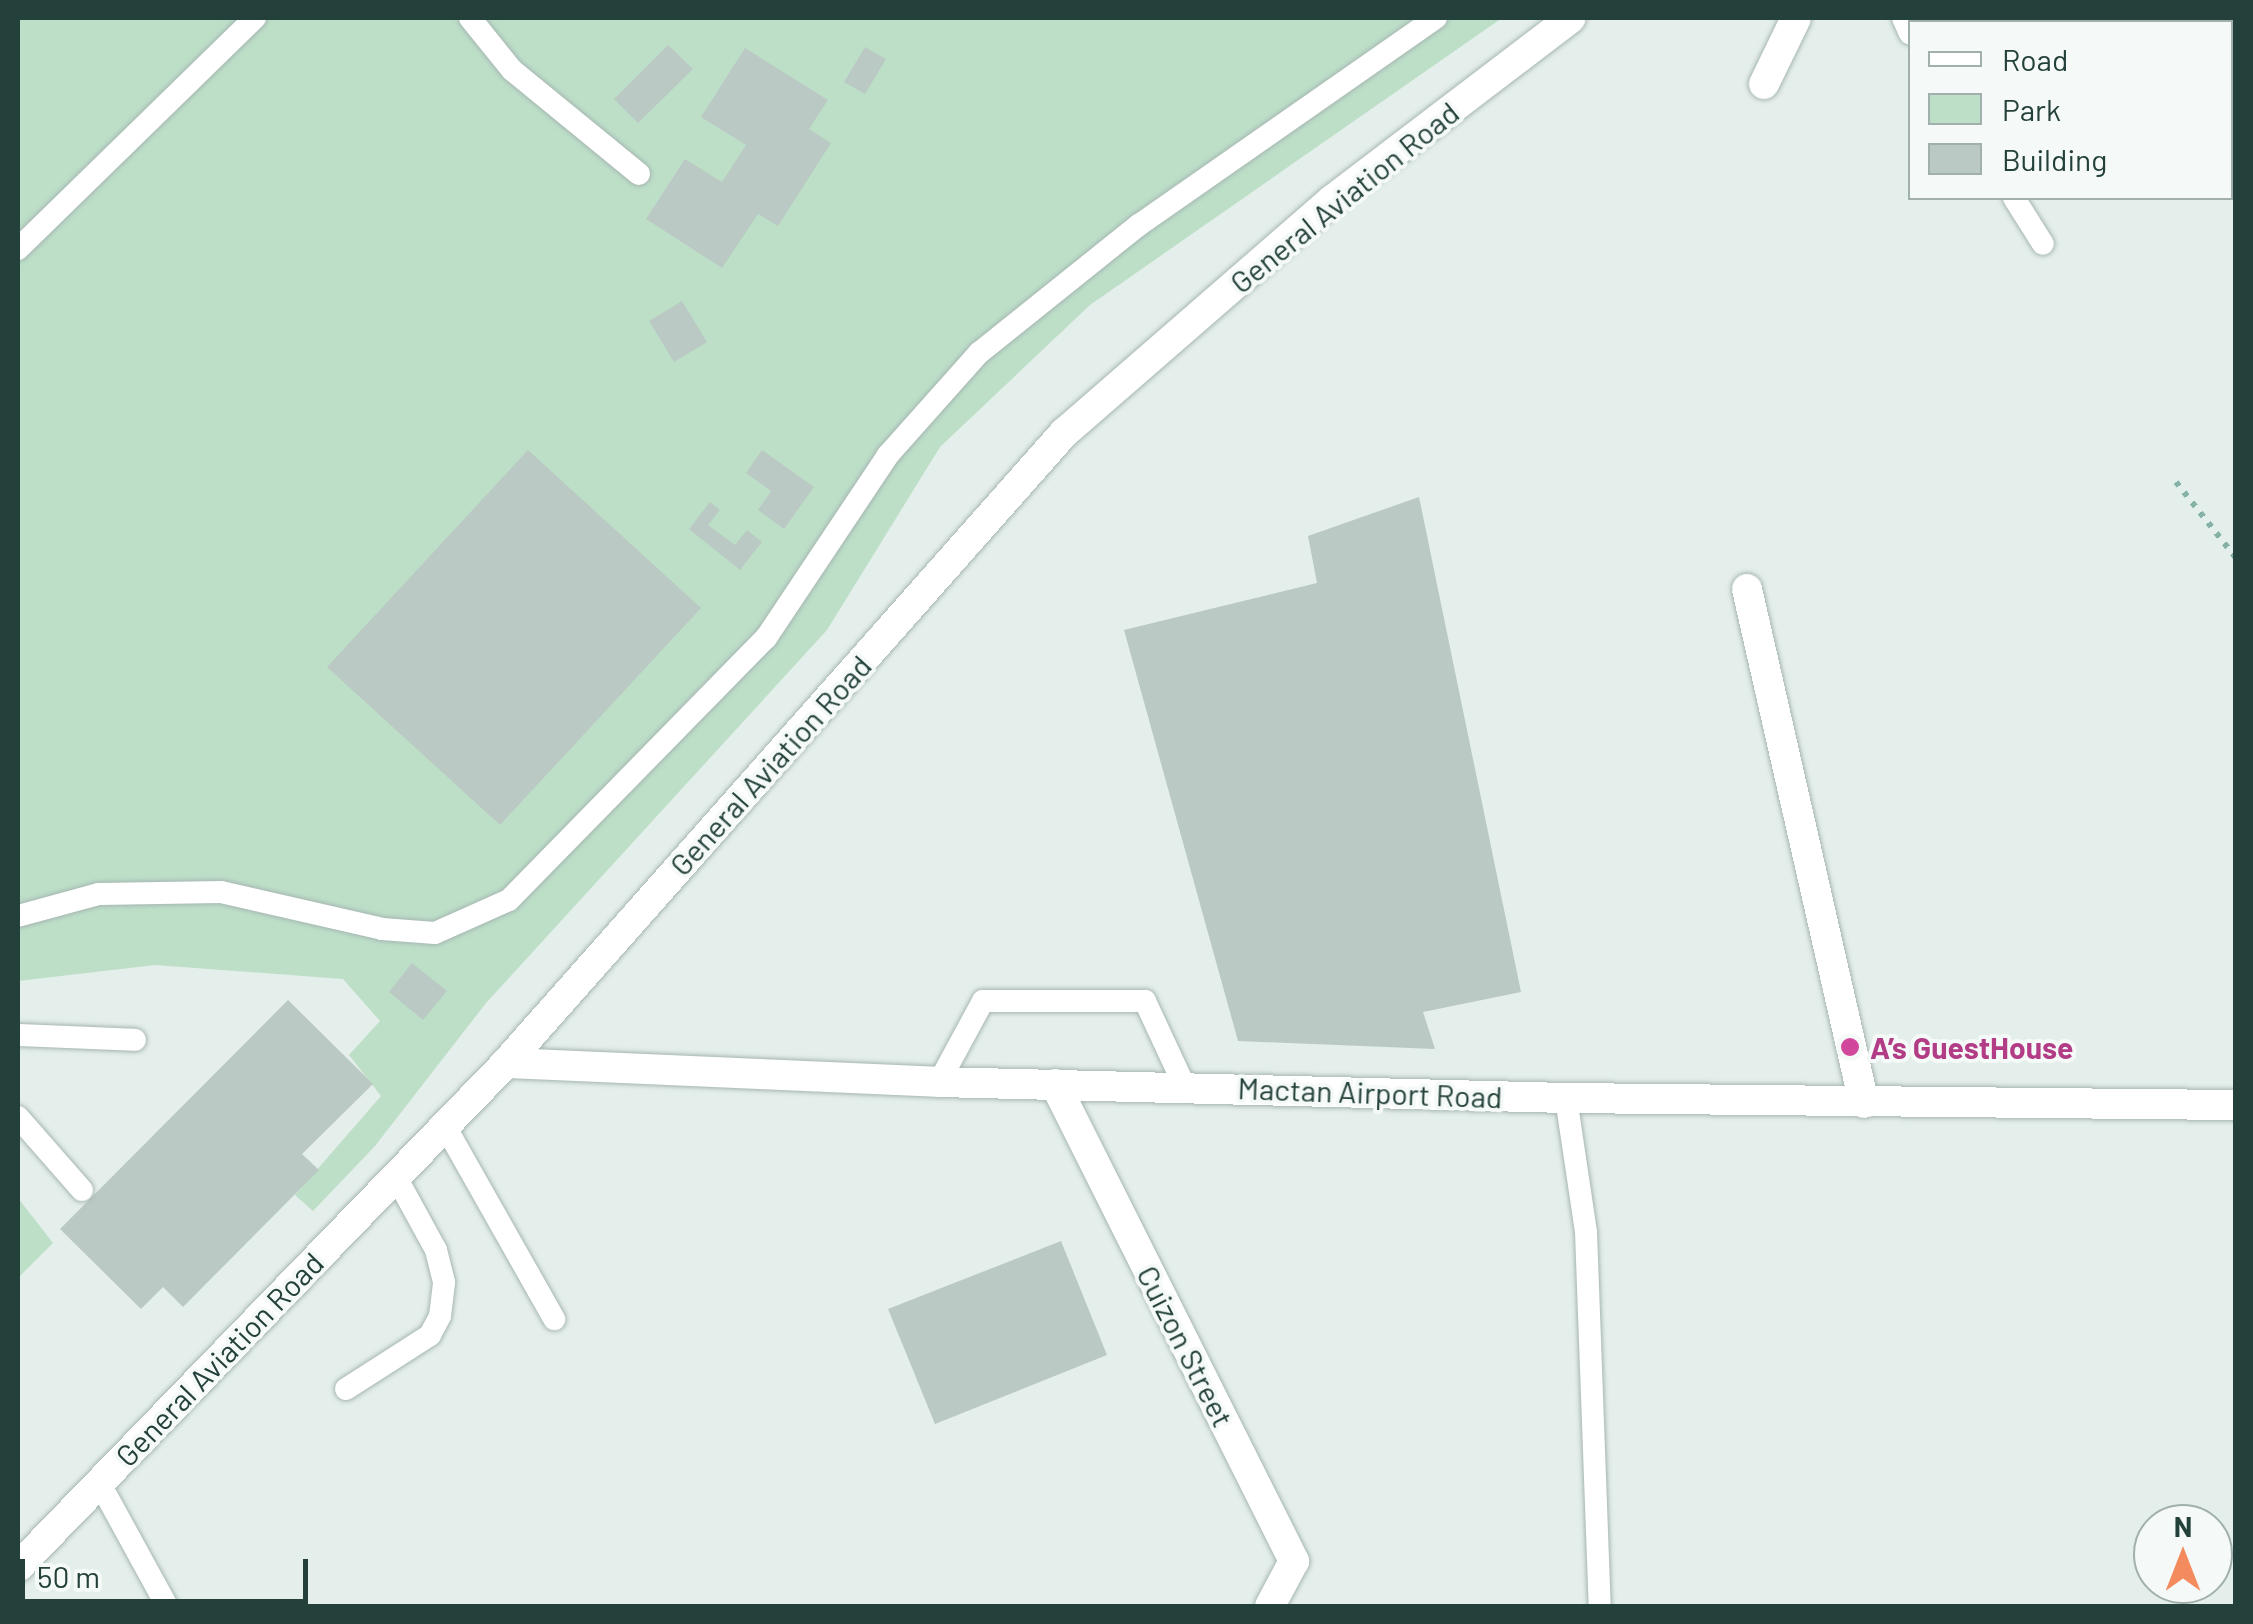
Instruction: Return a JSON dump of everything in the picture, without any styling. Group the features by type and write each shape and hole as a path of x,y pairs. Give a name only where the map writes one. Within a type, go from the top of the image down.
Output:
{"main road":[{"name":"General Aviation Road","path":"18,1567 506,1063 1064,433 1332,200 1572,18"},
{"path":"1764,84 1796,18"},
{"path":"1746,589 1864,1104"},
{"name":"Mactan Airport Road","path":"506,1063 940,1082 1566,1098 1864,1104 2236,1104"},
{"name":"Cuizon Street","path":"1055,1084 1294,1561 1270,1606"}],"lane":[{"path":"18,249 255,18"},
{"path":"470,18 512,70 639,174"},
{"path":"18,916 99,894 221,892 382,929 436,932 509,900 766,638 888,456 978,354 1139,225 1436,18"},
{"path":"2015,200 2044,244"},
{"path":"940,1082 983,1001 1145,1002 1185,1087"},
{"path":"18,1034 136,1040"},
{"path":"1566,1098 1586,1232 1600,1606"},
{"path":"18,1117 82,1190"},
{"path":"446,1126 554,1319"},
{"path":"346,1389 430,1335 440,1316 444,1282 436,1250 396,1177"},
{"path":"99,1482 167,1606"}],"path":[{"path":"2176,482 2236,558"}],"green space":[{"path":"18,18 1502,18 1090,305 940,447 827,630 486,1003 375,1146 313,1211 295,1195 381,1096 349,1055 380,1021 343,979 155,965 18,981"},
{"path":"2118,18 2235,18 2235,139 2233,20"},
{"path":"18,1198 53,1243 18,1278"}],"building":[{"path":"668,45 693,69 638,123 614,99"},
{"path":"865,47 886,59 865,94 844,82"},
{"path":"745,48 828,100 809,129 831,143 778,226 758,214 722,268 646,219 685,159 722,182 746,145 701,117"},
{"path":"682,301 707,342 674,362 649,321"},
{"path":"528,450 701,608 500,825 327,667"},
{"path":"762,450 814,487 784,529 758,510 771,491 746,473"},
{"path":"1419,497 1521,992 1423,1012 1435,1049 1238,1041 1124,630 1317,583 1308,536"},
{"path":"710,502 720,510 708,525 735,545 747,530 762,542 740,570 689,529"},
{"path":"412,963 447,991 423,1020 389,992"},
{"path":"288,1000 373,1084 302,1154 319,1170 183,1307 163,1287 141,1309 60,1229"},
{"path":"1061,1241 1107,1355 935,1424 888,1309"}],"place":[{"name":"A’s GuestHouse","path":"1850,1047"}]}
